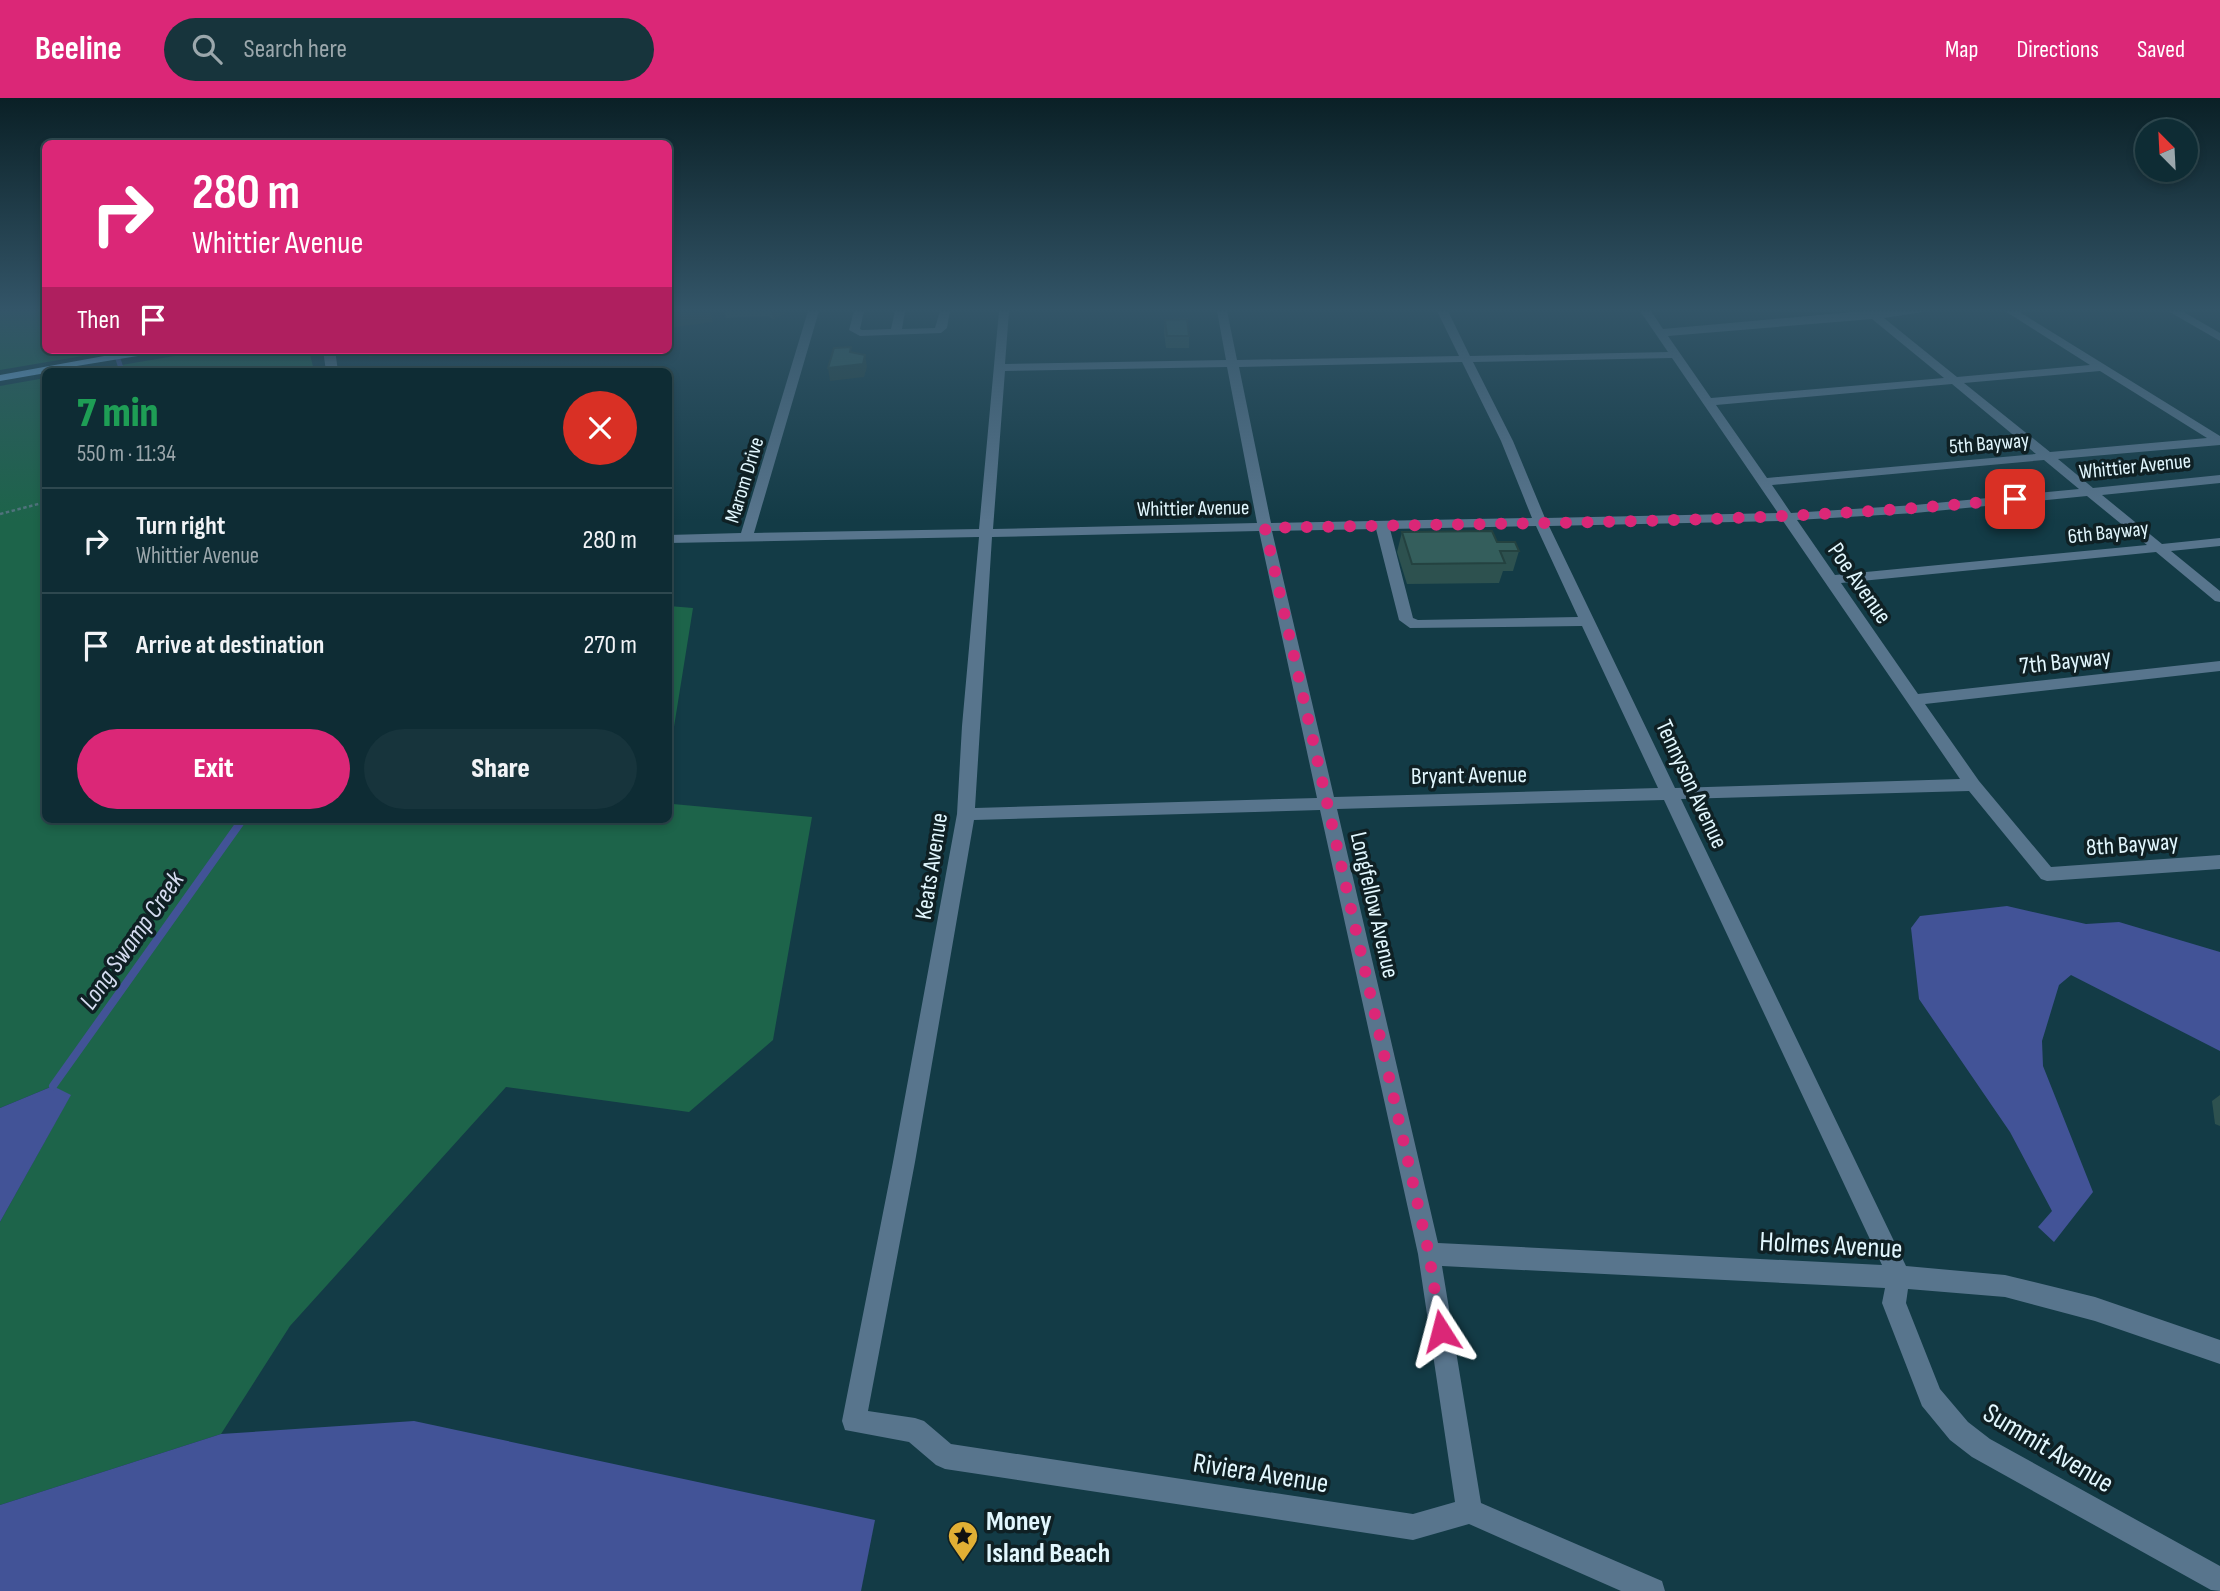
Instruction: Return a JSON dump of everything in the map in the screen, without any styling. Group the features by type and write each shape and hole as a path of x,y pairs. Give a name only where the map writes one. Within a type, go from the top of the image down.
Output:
{"street":[{"name":"Marom Drive","path":"746,539 793,381"},
{"name":"Keats Avenue","path":"854,1422 966,814 970,726 1000,381"},
{"name":"Longfellow Avenue","path":"1236,381 1265,528 1429,1254 1469,1511"},
{"name":"Tennyson Avenue","path":"1476,381 1507,441 1540,521 1899,1277"},
{"name":"Poe Avenue","path":"1692,381 1973,785 2048,874"},
{"path":"1954,381 2220,598"},
{"path":"1707,402 1958,381"},
{"path":"2121,381 2219,441"},
{"name":"5th Bayway","path":"1762,482 2219,441"},
{"name":"Whittier Avenue","path":"672,539 1785,517 1915,509 2220,479"},
{"path":"1382,525 1406,620 1415,625 1588,621"},
{"name":"6th Bayway","path":"1832,580 2220,542"},
{"name":"7th Bayway","path":"1914,701 2220,666"},
{"name":"Bryant Avenue","path":"966,814 1973,785"},
{"name":"8th Bayway","path":"2048,874 2220,862"},
{"name":"Holmes Avenue","path":"1429,1254 1899,1277 2005,1286 2095,1309 2220,1352"},
{"name":"Summit Avenue","path":"1899,1277 1894,1303 1931,1397 1959,1431 1981,1448 2220,1581"},
{"name":"Riviera Avenue","path":"854,1422 915,1430 946,1456 1412,1527 1469,1511"},
{"path":"1469,1511 1652,1591"}],"path":[{"path":"0,514 42,503"}],"green space":[{"path":"42,381 42,823 672,823 672,606 693,608 673,733 673,804 812,817 773,1040 689,1112 506,1087 290,1326 221,1434 0,1505 0,1222 70,1096 53,1086 0,1108 0,386"}],"water":[{"path":"2007,906 2086,924 2119,922 2220,952 2220,1051 2071,975 2059,985 2042,1041 2043,1066 2093,1192 2054,1242 2038,1227 2052,1211 2010,1132 1919,999 1911,928 1920,916"},
{"path":"53,1086 71,1095 0,1222 0,1108"},
{"path":"414,1421 875,1520 861,1591 0,1591 0,1505 221,1434"}],"building":[{"path":"1492,531 1497,542 1515,542 1519,551 1500,551 1505,563 1412,564 1402,532"}],"waterway":[{"name":"Long Swamp Creek","path":"53,1086 240,823"}],"place":[{"name":"Money Island Beach","path":"963,1563"}],"route":[{"path":"1441,1331 1429,1254 1265,528 1785,517 1915,509 2015,499"}]}
